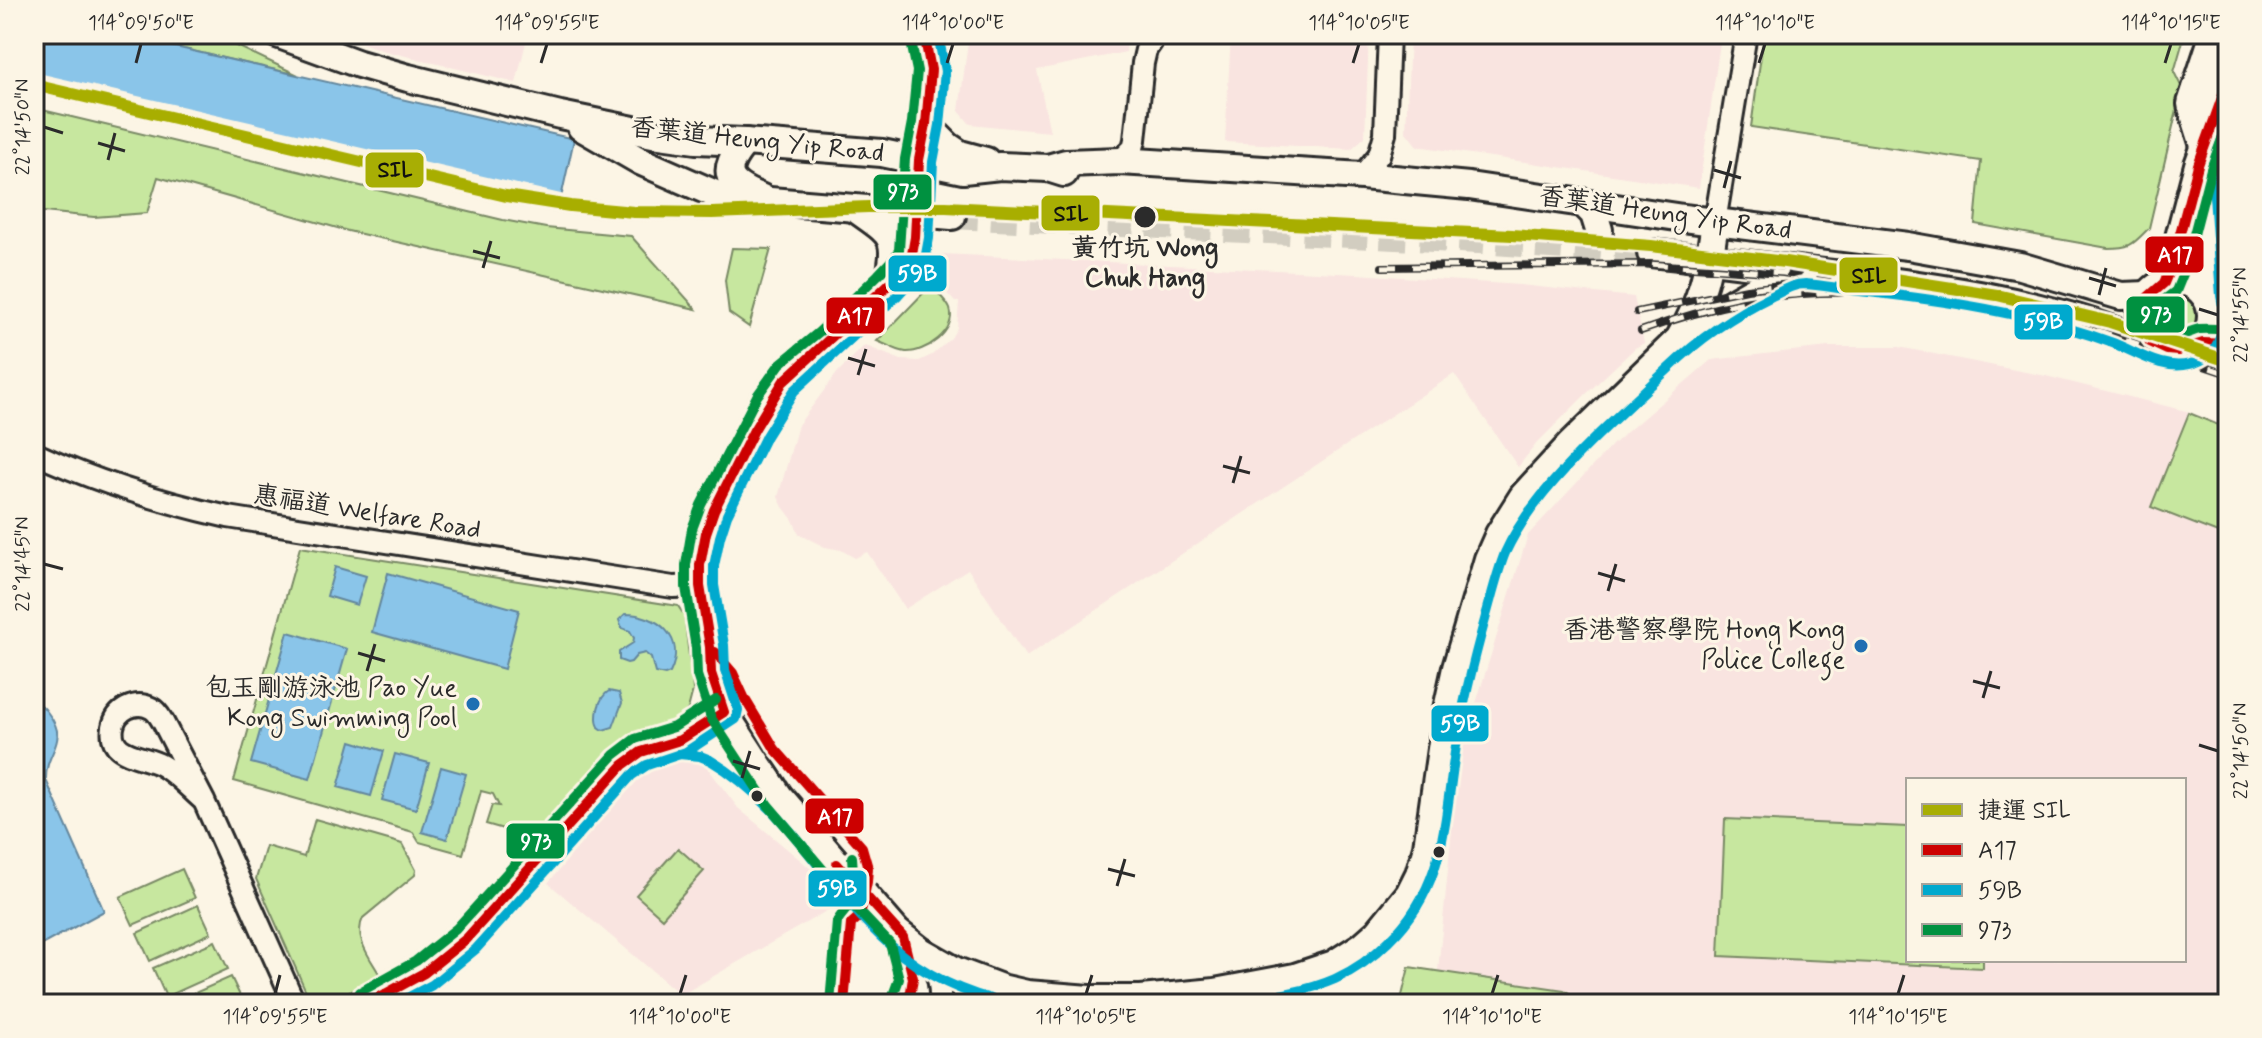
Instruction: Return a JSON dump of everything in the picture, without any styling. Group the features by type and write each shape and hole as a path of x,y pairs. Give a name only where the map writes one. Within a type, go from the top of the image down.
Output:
{"highway":[{"path":"2211,144 2195,104 2218,34"}],"street":[{"name":"香葉道 Heung Yip Road","path":"277,34 408,78 560,115 678,138 882,153 963,170 1000,166 1094,174 1176,165"},
{"path":"924,34 931,70"},
{"path":"945,34 931,70 919,160 912,254 907,265 888,285 790,374 768,404 714,510 700,565 700,586 711,673 724,712 779,796 897,932 921,951 956,971 1001,988 1027,994 1089,999 1215,992 1295,977 1334,964 1362,946 1393,916 1419,874 1427,847 1446,714 1456,668 1488,559 1499,534 1523,496 1570,445 1679,339 1716,311 1793,270"},
{"path":"1120,161 1133,148 1143,63 1146,50 1157,34"},
{"path":"1362,176 1379,155 1385,134 1389,34"},
{"path":"1679,339 1700,300 1710,259 1746,34"},
{"path":"2211,144 2215,310 2209,330 2200,343 2183,352 2171,352 2151,342 2141,324 2143,304 2172,264 2228,81"},
{"name":"香葉道 Heung Yip Road","path":"560,115 640,161 722,197 952,216"},
{"name":"香葉道 Heung Yip Road","path":"926,124 960,154 1000,166"},
{"path":"673,176 671,158 678,138"},
{"path":"745,142 729,167 734,183 743,191 773,203"},
{"name":"香葉道 Heung Yip Road","path":"1048,168 1066,163 1120,161 1469,186 1908,246 2020,266 2121,296 2156,289"},
{"path":"1582,202 1594,214 1599,230"},
{"path":"857,210 885,229 891,237 894,249 888,285"},
{"name":"香葉道 Heung Yip Road","path":"1651,253 1902,281 2013,301 2119,330 2160,348"},
{"path":"2156,289 2174,281 2188,283 2200,289 2215,310"},
{"path":"2200,343 2228,344"},
{"name":"惠福道 Welfare Road","path":"34,453 132,492 228,517 673,587 700,586"},
{"path":"204,801 163,766 122,750 117,745 112,732 119,713 138,705 152,708 157,713 204,801 295,1004"},
{"path":"367,1004 424,973 459,945 623,765 641,752 680,740 724,712"},
{"path":"680,740 715,747 779,796"},
{"path":"921,951 937,973 940,1004"},
{"path":"993,1004 1027,994"}],"shaded area":[{"path":"339,34 528,34 516,83 381,50"},
{"path":"969,34 1127,34 1126,52 1037,70 1050,132 970,124 959,111"},
{"path":"1231,34 1369,34 1365,137 1351,149 1225,142"},
{"path":"1410,34 1721,36 1699,188 1417,146 1406,132"},
{"path":"942,254 1357,274 1520,285 1634,297 1644,343 1584,396 1537,443 1518,467 1454,374 1026,657 968,569 905,609 867,552 855,558 799,534 778,497 798,425 838,372 863,347 901,360 919,361 932,355 951,338 957,328 959,302 955,302 942,288"},
{"name":"香港警察學院 Hong Kong Police College","path":"1828,347 1899,347 2046,376 2190,412 2228,427 2228,1004 1587,1004 1564,990 1438,971 1459,758 1528,535 1614,443 1711,360"},
{"path":"691,758 707,767 738,808 847,899 681,995 548,883 639,775 673,761"}],"green space":[{"path":"119,34 212,34 298,75"},
{"path":"1764,34 2185,34 2174,72 2182,88 2149,228 2132,244 2108,248 1975,224 1981,161 1751,127"},
{"path":"34,108 503,220 546,228 631,236 696,309 348,231 158,177 147,213 94,217 34,211"},
{"path":"732,248 771,249 749,327 729,313 725,280"},
{"path":"933,283 950,309 949,325 944,333 922,349 906,352 877,341"},
{"path":"2176,295 2192,301 2198,317 2192,333 2176,339 2160,333 2154,317 2160,301"},
{"path":"2189,413 2228,429 2228,537 2151,507"},
{"name":"包玉剛游泳池 Pao Yue Kong Swimming Pool","path":"300,547 678,606 684,615 693,690 688,709 675,723 644,731 611,750 523,848 514,832 486,824 492,805 499,806 493,794 481,791 463,854 419,842 413,832 234,781"},
{"path":"315,819 402,844 416,870 415,875 363,918 360,926 364,948 381,977 328,1002 308,996 256,879 266,846 304,857"},
{"path":"1725,819 1906,827 1906,962 1983,962 1983,968 1719,956"},
{"path":"678,848 704,871 662,918 636,895"},
{"path":"182,869 195,898 133,925 120,897"},
{"path":"198,905 211,933 150,961 137,933"},
{"path":"215,941 228,969 166,997 153,968"},
{"path":"1409,967 1564,990 1587,1004 1400,1004"},
{"path":"231,977 244,1004 170,1004"}],"water":[{"path":"34,34 119,34 574,139 561,198 34,76"},
{"path":"335,567 366,576 357,605 327,596"},
{"path":"388,573 519,610 504,669 372,632"},
{"path":"625,614 648,618 666,630 675,649 670,673 655,673 651,658 645,653 637,655 631,662 619,660 619,652 633,643 634,638 630,631 622,628 619,620"},
{"path":"288,632 347,649 310,779 251,763"},
{"path":"609,691 619,693 622,703 613,727 603,730 599,727 597,713 600,702"},
{"path":"34,701 47,711 57,732 46,780 104,911 34,949"},
{"path":"351,741 384,751 371,796 338,787"},
{"path":"395,754 429,763 416,809 382,800"},
{"path":"441,767 466,774 447,839 422,832"}],"pier":[{"path":"34,72 565,195 565,198 560,201 34,81"}],"tunnel":[{"path":"952,216 1479,241 1651,253"}],"railway":[{"path":"1382,267 1650,264 1783,273 1936,296 2052,319 2105,333 2228,374"},
{"path":"1637,312 1747,289 1798,283"},
{"path":"1641,331 1743,302 1795,295 1848,293"}],"metro line":[{"name":"SIL","path":"34,85 506,196 570,206 634,212 712,213 946,207 1512,235 1651,246 1785,262 1997,295 2110,322 2228,361"}],"transit line":[{"name":"A17","path":"367,1004 424,973 466,939 623,765 641,752 680,740 724,712 711,673 700,586 706,533 714,510 754,430 783,382 888,285 907,265 912,254 919,160 931,70 924,34"},
{"name":"59B","path":"396,1004 432,985 476,949 632,775 647,765 686,752 736,719 738,710 725,670 714,585 720,537 727,515 766,436 794,391 898,295 925,260 945,71 938,34"},
{"name":"973","path":"892,998 899,979 890,944 768,805 711,718 697,675 686,565 692,529 701,505 757,396 780,364 819,332 878,275 899,250 905,159 917,71 910,37"},
{"name":"A17","path":"2228,81 2198,165 2172,264 2164,283 2148,297 2141,315 2144,334 2150,342 2167,350 2178,351 2203,343 2228,344"},
{"name":"59B","path":"1224,1004 1294,992 1335,979 1377,952 1408,920 1433,874 1440,850 1465,697 1505,553 1518,528 1556,479 1680,358 1744,311 1788,288 1805,284 2018,315 2080,332 2169,365 2201,360 2216,347 2223,328 2212,167 2228,123"},
{"name":"973","path":"2228,123 2211,169 2185,269 2176,291 2164,300 2155,317 2157,327 2173,337 2200,329 2228,330"},
{"name":"A17","path":"715,652 733,673 775,749 862,847 868,868 867,882 860,916 851,924 844,1004"},
{"name":"973","path":"360,992 416,961 456,929 614,755 635,739 674,727 716,700"},
{"name":"59B","path":"679,754 710,760 761,800 784,823 867,923 903,956 947,982 1011,1004"},
{"name":"973","path":"830,1003 837,922 849,905 852,894 852,857"},
{"name":"A17","path":"837,864 903,937 913,978 905,1004"}],"place":[{"name":"黃竹坑 Wong Chuk Hang","path":"1145,217"},
{"name":"香港警察學院 Hong Kong Police College","path":"1861,646"},
{"name":"包玉剛游泳池 Pao Yue Kong Swimming Pool","path":"473,704"}]}
